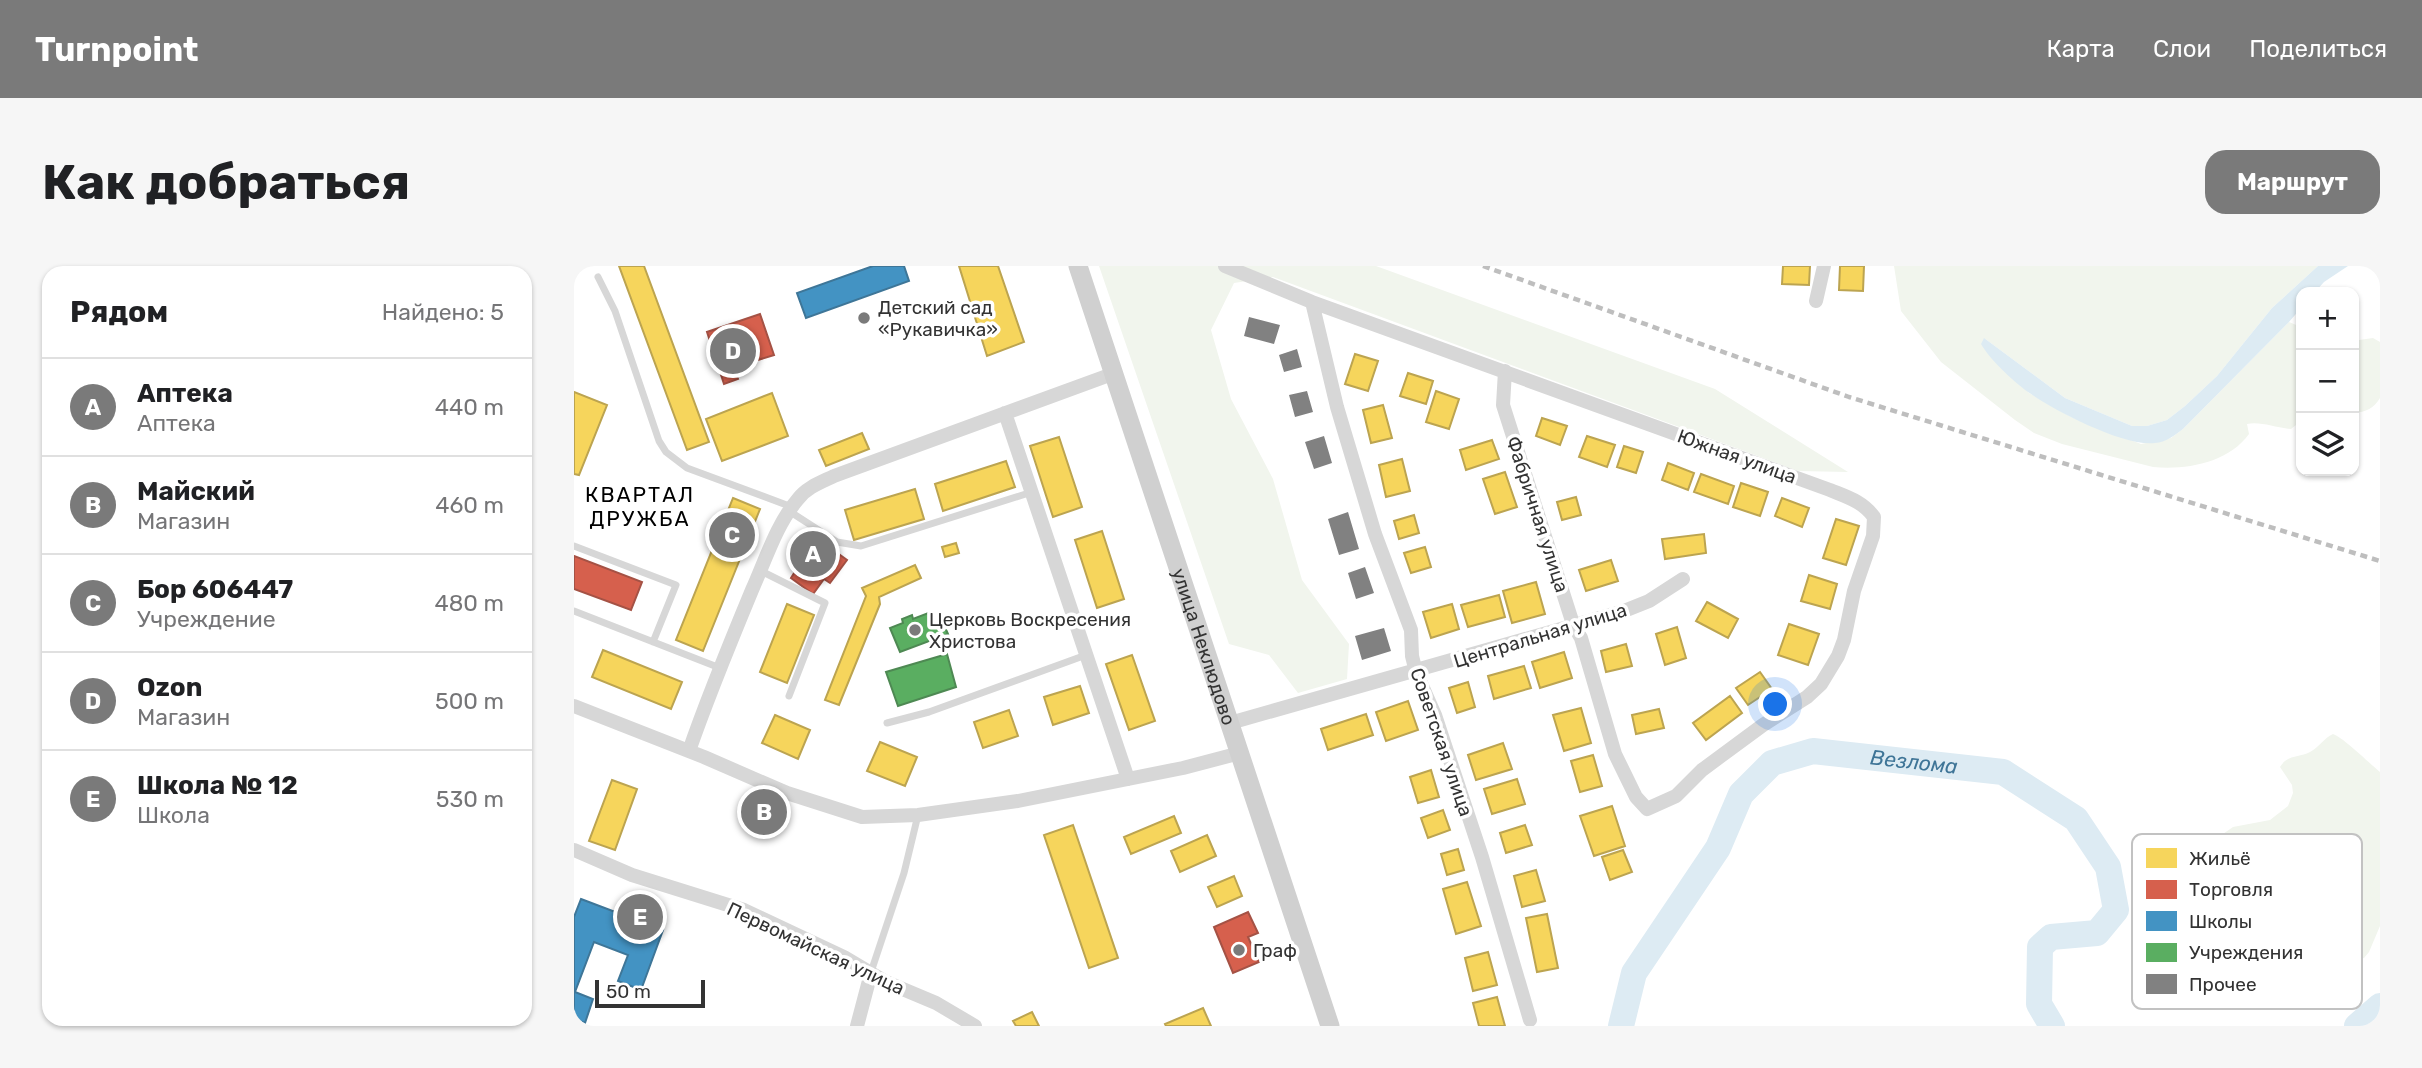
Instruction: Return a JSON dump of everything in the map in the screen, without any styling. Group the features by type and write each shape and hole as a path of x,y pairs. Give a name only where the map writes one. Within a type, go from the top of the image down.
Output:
{"main road":[{"name":"улица Неклюдово","path":"1078,266 1329,1026"}],"street":[{"name":"Южная улица","path":"1225,266 1312,302 1830,490 1862,503 1874,517 1873,536 1854,592 1844,640 1830,673 1821,684 1702,770 1676,796 1647,809"},
{"path":"1816,301 1824,266"},
{"name":"Советская улица","path":"1312,302 1337,407 1368,509 1411,629 1412,656 1416,672 1435,715 1482,857 1530,1020"},
{"name":"Фабричная улица","path":"1505,371 1503,405 1573,624 1581,638 1615,754 1636,797 1647,809"},
{"path":"689,751 719,668 761,571 791,509 810,488 834,476 1115,373"},
{"path":"1005,413 1128,779"},
{"name":"Центральная улица","path":"1230,723 1624,611 1649,601 1683,579"},
{"path":"574,706 787,793 862,817 918,816 1017,801 1240,753"},
{"name":"Первомайская улица","path":"574,850 632,875 744,910 936,1003 975,1026"},
{"path":"857,1026 871,973"}],"lane":[{"path":"598,277 615,311 659,441 666,452 687,468 791,509 837,542 860,546 1031,492"},
{"path":"574,546 676,585 653,642"},
{"path":"761,571 825,603 789,696"},
{"path":"574,611 719,668"},
{"path":"887,723 929,712 1086,655"},
{"path":"871,973 904,873 918,816"}],"shaded area":[{"path":"1099,266 1376,266 1715,389 1848,472 1798,471 1273,277 1234,283 1211,330 1231,399 1273,479 1302,580 1349,644 1347,679 1298,693 1269,655 1229,644"},
{"path":"1894,266 2318,266 2272,308 2217,376 2185,406 2167,420 2147,426 2132,426 2065,398 1984,338 2029,393 2071,417 2141,444 2171,438 2183,429 2289,322 2296,325 2296,425 2291,429 2247,424 2249,434 2230,452 2193,466 2153,467 2062,444 2034,433 1941,362 1901,311"},
{"path":"2318,266 2348,266 2320,287 2296,287 2296,314 2289,322 2183,429 2159,442 2142,443 2109,434 2056,409 2011,378 1981,344 1984,338 2065,398 2132,426 2147,426 2167,420 2217,376 2272,308"},
{"path":"2373,338 2380,342 2380,398 2369,409 2359,412 2359,350 2359,340"},
{"path":"2333,734 2338,736 2380,772 2380,926 2369,952 2362,959 2362,834 2223,834 2233,827 2270,820 2288,806 2293,793 2292,785 2280,767 2290,758 2310,752"}],"building: Жильё":[{"path":"619,266 644,266 709,442 687,450"},
{"path":"959,266 998,266 1024,342 987,356"},
{"path":"1783,266 1810,266 1809,285 1782,284"},
{"path":"1840,266 1864,266 1863,291 1839,290"},
{"path":"1355,354 1378,361 1368,391 1345,384"},
{"path":"1408,373 1433,381 1426,404 1400,396"},
{"path":"1436,391 1459,399 1449,429 1426,422"},
{"path":"574,392 607,405 579,475 574,474"},
{"path":"772,393 788,436 722,461 706,419"},
{"path":"1383,405 1392,438 1371,443 1363,410"},
{"path":"1542,418 1567,426 1560,445 1536,436"},
{"path":"862,433 869,449 826,466 819,450"},
{"path":"1587,436 1615,445 1607,467 1579,457"},
{"path":"1059,437 1082,507 1053,517 1030,446"},
{"path":"1492,440 1499,459 1466,470 1460,450"},
{"path":"1624,446 1643,452 1636,473 1617,467"},
{"path":"1402,459 1410,491 1386,497 1379,465"},
{"path":"1006,461 1015,487 943,511 935,484"},
{"path":"1668,463 1694,473 1688,490 1662,480"},
{"path":"1505,472 1517,507 1495,514 1483,479"},
{"path":"1701,474 1734,486 1728,504 1694,492"},
{"path":"1741,483 1768,492 1760,516 1733,507"},
{"path":"915,489 924,519 854,540 845,510"},
{"path":"1576,497 1581,515 1562,520 1557,502"},
{"path":"733,498 760,509 703,651 676,640"},
{"path":"1782,498 1809,508 1802,527 1775,516"},
{"path":"1414,515 1419,533 1399,539 1394,521"},
{"path":"1836,519 1859,526 1846,565 1823,558"},
{"path":"1102,531 1124,599 1097,608 1075,540"},
{"path":"1704,534 1706,553 1665,559 1662,539"},
{"path":"956,543 959,553 945,557 942,547"},
{"path":"1425,547 1431,567 1411,573 1404,553"},
{"path":"1611,560 1618,581 1586,591 1579,570"},
{"path":"915,565 921,578 879,597 880,604 839,705 825,700 866,596 862,588"},
{"path":"1809,575 1837,584 1830,609 1801,601"},
{"path":"1536,582 1545,614 1512,623 1503,591"},
{"path":"1499,595 1505,617 1468,627 1461,605"},
{"path":"1707,602 1738,619 1728,638 1696,621"},
{"path":"787,604 814,615 787,683 760,672"},
{"path":"1452,604 1459,629 1431,638 1423,612"},
{"path":"1789,624 1819,634 1808,665 1778,655"},
{"path":"1677,627 1686,658 1665,665 1656,634"},
{"path":"1626,644 1632,666 1606,672 1601,651"},
{"path":"603,650 682,682 671,709 592,677"},
{"path":"1564,652 1572,678 1540,688 1532,662"},
{"path":"1132,655 1155,721 1129,730 1106,664"},
{"path":"1524,666 1531,688 1494,699 1488,676"},
{"path":"1760,672 1772,689 1748,705 1736,688"},
{"path":"1468,682 1475,707 1457,713 1449,688"},
{"path":"1080,686 1089,713 1053,725 1044,697"},
{"path":"1730,696 1742,713 1706,740 1693,723"},
{"path":"1408,701 1418,730 1386,741 1376,712"},
{"path":"1581,708 1591,743 1564,751 1553,715"},
{"path":"1659,709 1664,728 1636,734 1632,715"},
{"path":"1009,710 1018,736 983,748 974,722"},
{"path":"1366,714 1373,735 1328,750 1321,729"},
{"path":"775,715 810,730 798,759 762,743"},
{"path":"880,742 917,757 905,786 867,771"},
{"path":"1503,743 1512,769 1476,780 1468,755"},
{"path":"1593,755 1602,786 1580,792 1571,761"},
{"path":"1431,770 1439,797 1418,803 1410,777"},
{"path":"1517,779 1525,804 1492,814 1484,789"},
{"path":"612,780 637,789 615,850 589,841"},
{"path":"1612,806 1625,846 1594,856 1580,816"},
{"path":"1443,810 1450,830 1428,838 1421,818"},
{"path":"1174,816 1181,833 1131,854 1124,837"},
{"path":"1073,825 1118,958 1089,968 1044,835"},
{"path":"1525,825 1532,845 1506,853 1500,833"},
{"path":"1207,835 1216,856 1180,872 1171,851"},
{"path":"1458,849 1464,870 1447,875 1441,854"},
{"path":"1623,850 1632,872 1610,880 1602,857"},
{"path":"1536,870 1545,901 1522,907 1514,876"},
{"path":"1234,876 1242,896 1217,907 1208,887"},
{"path":"1467,882 1481,926 1456,934 1443,889"},
{"path":"1547,914 1558,968 1537,972 1526,918"},
{"path":"1488,952 1497,985 1473,991 1465,958"},
{"path":"1497,997 1505,1026 1479,1026 1473,1003"},
{"path":"1203,1008 1211,1026 1165,1024"},
{"path":"1032,1012 1039,1026 1016,1026 1013,1021"}],"building: Торговля":[{"path":"760,314 774,355 758,360 754,347 730,355 738,379 724,384 707,332"},
{"path":"818,539 847,560 830,583 824,579 813,594 791,578 796,570 793,567 810,543 813,545"},
{"path":"574,556 642,582 631,610 574,589"},
{"path":"761,795 775,801 767,828 752,822"},
{"name":"Граф","path":"1248,912 1258,933 1248,937 1259,962 1233,973 1214,927"}],"building: Школы":[{"path":"873,266 904,266 909,281 806,318 797,293"},
{"path":"581,899 663,930 641,990 618,981 628,955 594,942 575,992 593,999 585,1023 574,1019 574,917"}],"building: Учреждения":[{"path":"931,612 936,625 943,623 948,634 900,652 890,628 903,623 902,619 912,615 913,619"},
{"path":"947,654 956,687 898,706 886,672"}],"building: Прочее":[{"path":"1249,317 1280,325 1274,344 1244,336"},
{"path":"1297,349 1302,367 1284,372 1279,355"},
{"path":"1307,391 1313,412 1295,417 1289,395"},
{"path":"1324,436 1332,463 1314,469 1305,442"},
{"path":"1348,512 1359,549 1339,555 1328,519"},
{"path":"1365,567 1374,593 1356,599 1348,573"},
{"path":"1384,628 1391,651 1362,660 1355,636"}],"waterway":[{"name":"Везлома","path":"1621,1026 1634,973 1718,848 1741,794 1772,763 1813,751 2003,772 2076,819 2108,867 2116,910 2097,933 2051,937 2040,947 2039,1004 2052,1026"},
{"name":"Везлома","path":"2357,1026 2380,1006"}],"railway":[{"path":"1483,266 1849,397 2380,561"}],"place":[{"name":"Детский сад «Рукавичка»","path":"864,318"},
{"name":"Ozon","path":"733,351"},
{"name":"Бор 606447","path":"732,535"},
{"name":"Аптека","path":"813,554"},
{"name":"Церковь Воскресения Христова","path":"915,630"},
{"name":"Майский","path":"764,812"},
{"name":"Школа № 12","path":"640,917"},
{"name":"Граф","path":"1239,950"}],"district":[{"name":"КВАРТАЛ ДРУЖБА","path":"640,507"}]}
